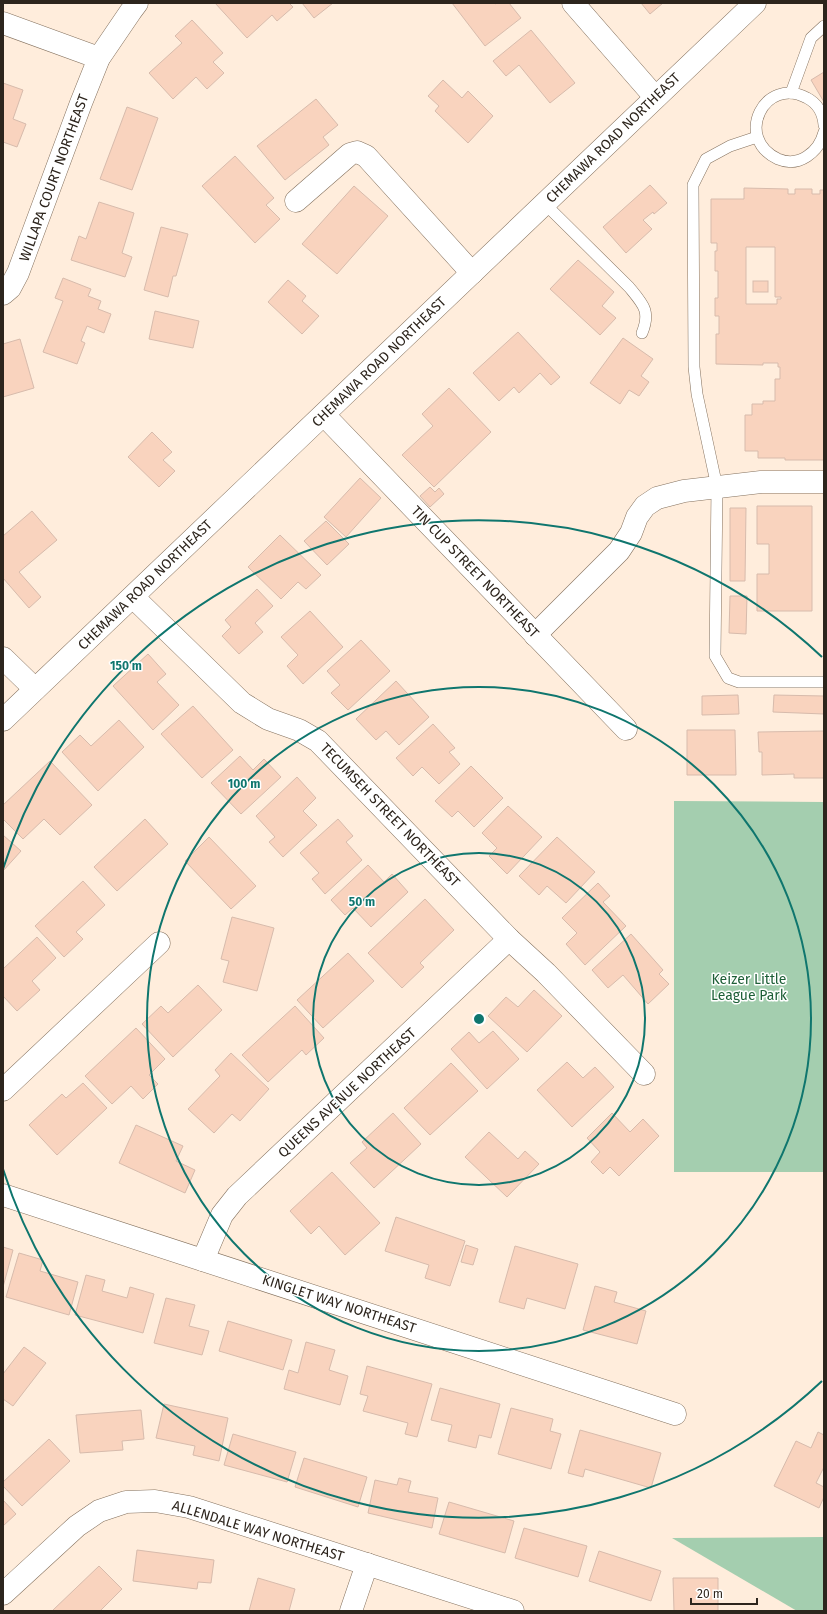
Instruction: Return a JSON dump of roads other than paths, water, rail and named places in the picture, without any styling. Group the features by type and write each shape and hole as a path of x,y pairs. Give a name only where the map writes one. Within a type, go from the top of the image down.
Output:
{"street":[{"name":"WILLAPA COURT NORTHEAST","path":"3,294 10,288 18,273 78,110 99,58 130,11 137,3"},
{"path":"573,3 655,97"},
{"name":"CHEMAWA ROAD NORTHEAST","path":"3,720 755,3"},
{"path":"3,23 99,58"},
{"path":"296,201 350,154 361,153 366,156 472,273"},
{"name":"TIN CUP STREET NORTHEAST","path":"324,415 626,729"},
{"path":"535,634 619,551 631,533 637,517 646,506 657,498 684,491 761,482 824,482"},
{"name":"TECUMSEH STREET NORTHEAST","path":"133,597 242,703 268,719 299,730 318,741 509,939 546,973 644,1074"},
{"path":"3,658 35,689"},
{"name":"QUEENS AVENUE NORTHEAST","path":"203,1260 222,1215 237,1196 509,939"},
{"path":"3,1090 159,943"},
{"name":"KINGLET WAY NORTHEAST","path":"3,1195 675,1414"},
{"name":"ALLENDALE WAY NORTHEAST","path":"3,1594 76,1526 99,1511 126,1502 155,1501 189,1507 513,1611"},
{"path":"351,1611 367,1564"}],"lane":[{"path":"791,93 811,38 824,26"},
{"path":"824,125 824,119 819,108 811,100 802,95 791,93 780,94 770,98 757,116 756,126 757,137 762,148 771,155 782,160 794,161 805,158 814,151 821,142 824,132"},
{"path":"757,137 730,146 706,159 693,185 694,367 697,394 717,487 715,656 720,668 728,678 739,682 824,682"},
{"path":"544,203 629,287 640,300 646,310 646,322 642,333"}],"park label":[{"name":"Keizer Little League Park","path":"749,988"}]}
